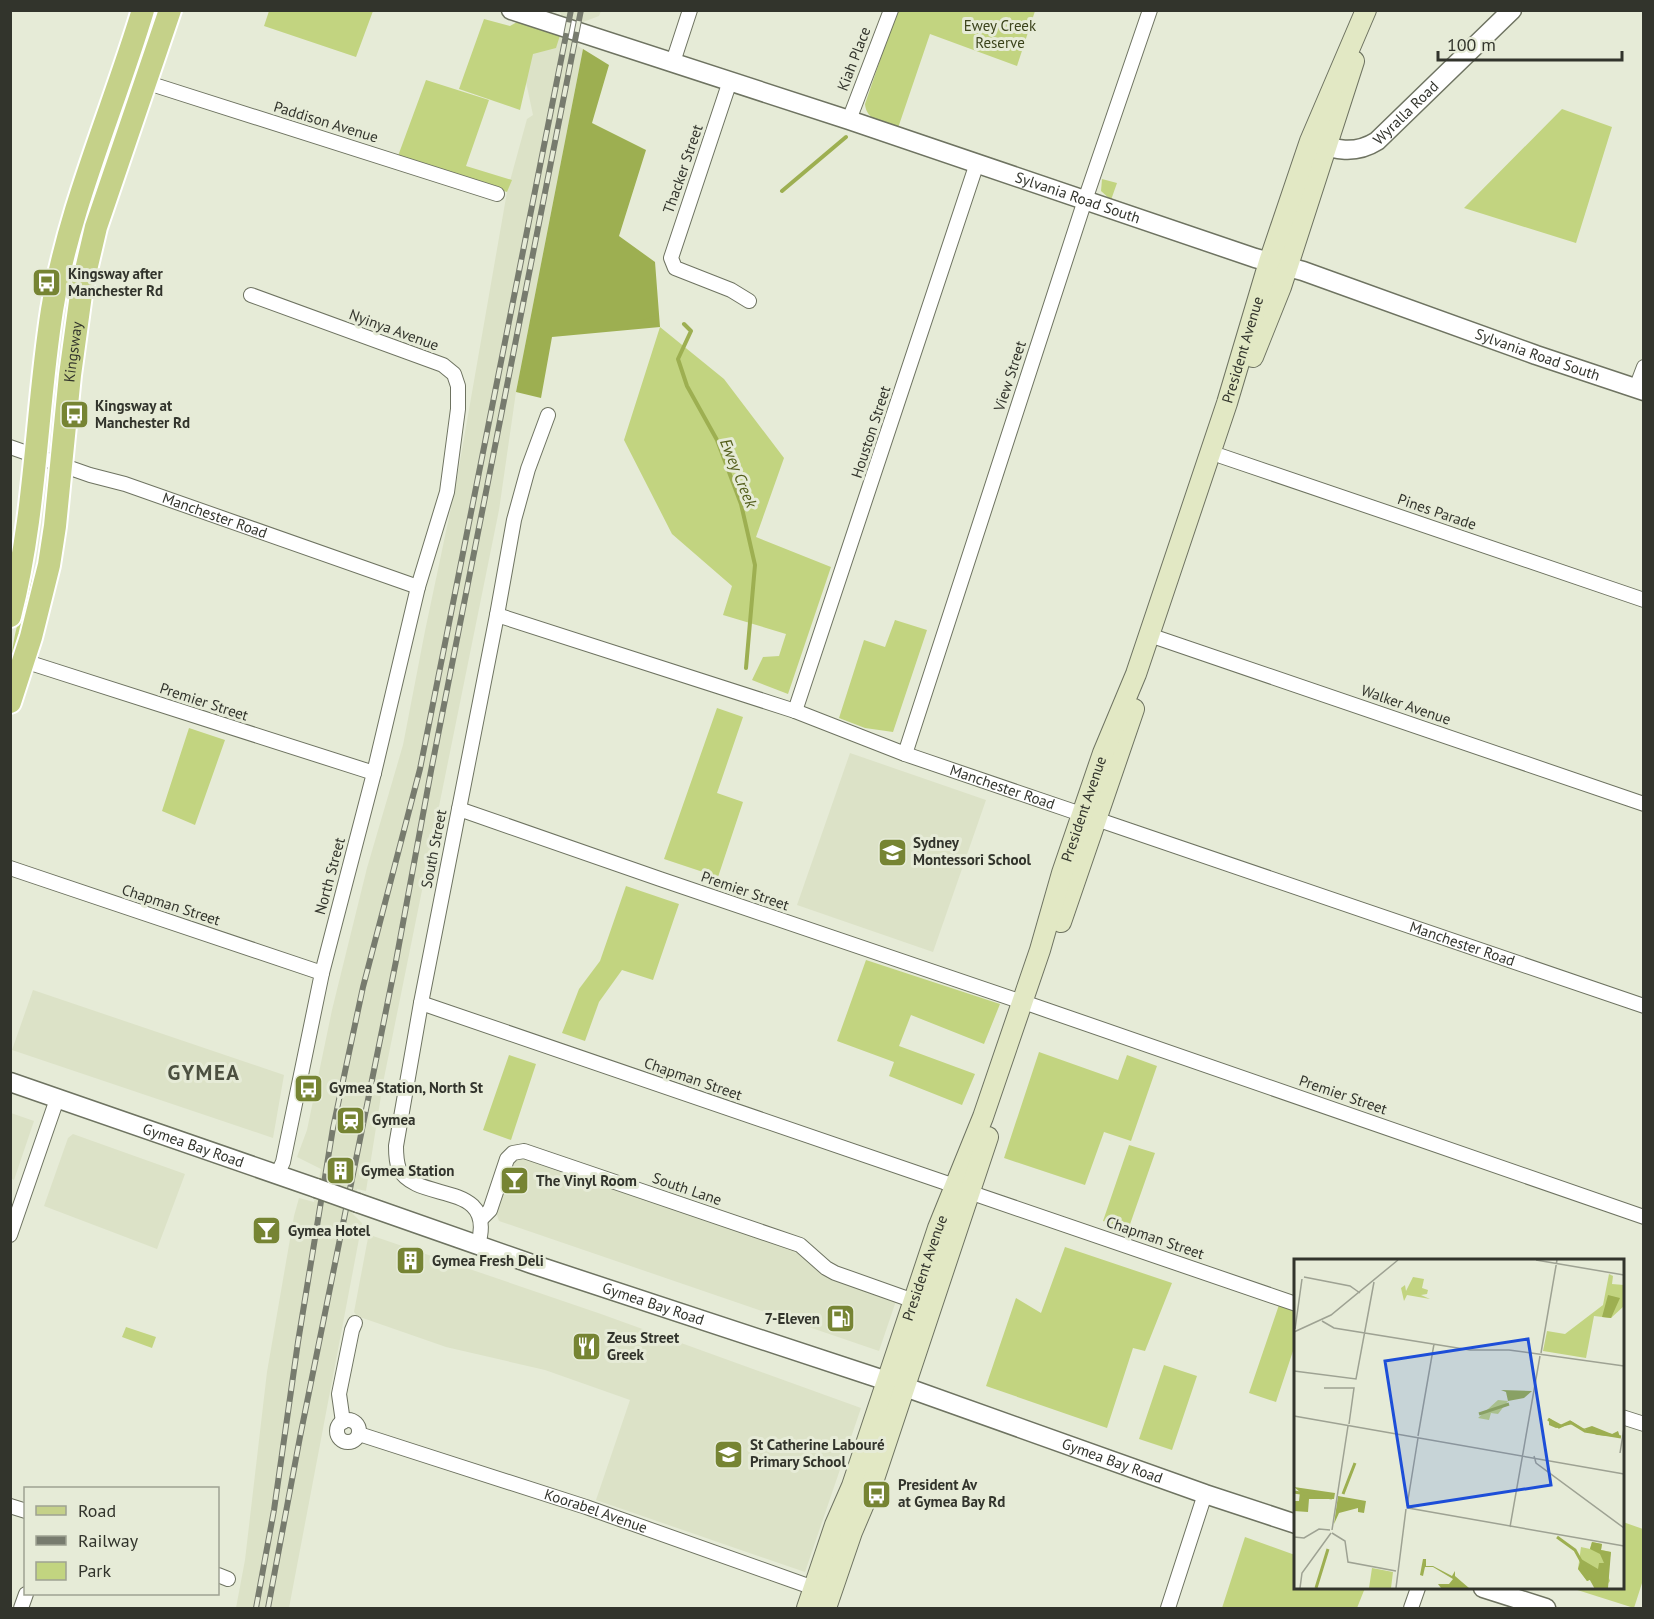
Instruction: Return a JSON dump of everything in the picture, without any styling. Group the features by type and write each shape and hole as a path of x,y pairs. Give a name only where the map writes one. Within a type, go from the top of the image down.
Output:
{"main road":[{"name":"Kingsway","path":"10,616 23,562 52,312 60,270 74,219 127,66 143,10"},
{"name":"Kingsway","path":"10,702 24,661 49,565 56,526 70,375 82,287 96,227 170,10"},
{"name":"President Avenue","path":"1089,816 1102,753 1136,674 1227,403 1319,144 1352,69 1367,10"},
{"name":"President Avenue","path":"896,1384 962,1189 982,1117 1027,1004 1062,873 1089,816 1158,638 1221,456 1255,352 1278,264"},
{"name":"President Avenue","path":"807,1608 824,1597 872,1485 914,1301 938,1228 962,1189"}],"street":[{"path":"673,62 690,10"},
{"name":"Kiah Place","path":"849,120 891,10"},
{"name":"View Street","path":"905,754 1085,200 1150,10"},
{"name":"Wyralla Road","path":"1319,144 1338,150 1356,150 1366,148 1377,141 1512,10"},
{"name":"Sylvania Road South","path":"519,12 1278,264 1640,390"},
{"name":"Thacker Street","path":"730,81 672,252 672,263 675,268 731,290 749,301"},
{"name":"Paddison Avenue","path":"145,82 497,194"},
{"name":"Houston Street","path":"795,711 977,163"},
{"name":"Nyinya Avenue","path":"251,295 443,365 454,374 458,386 458,410 447,492 418,587"},
{"path":"1640,390 1644,367"},
{"name":"South Street","path":"481,1219 466,1201 426,1187 406,1177 399,1169 396,1159 398,1128 517,509 528,469 548,415"},
{"name":"Manchester Road","path":"10,447 125,484 418,587"},
{"name":"Pines Parade","path":"1221,456 1644,600"},
{"name":"North Street","path":"277,1175 283,1161 322,973 374,773 418,587"},
{"name":"Manchester Road","path":"497,615 795,711 905,754 1644,1006"},
{"name":"Walker Avenue","path":"1158,638 1644,804"},
{"name":"Premier Street","path":"24,661 374,773"},
{"name":"Premier Street","path":"459,809 1644,1217"},
{"name":"Chapman Street","path":"10,868 322,973"},
{"name":"Chapman Street","path":"421,1003 1294,1303"},
{"name":"Gymea Bay Road","path":"10,1082 478,1245 896,1384 1294,1523"},
{"path":"10,1235 57,1099"},
{"name":"South Lane","path":"481,1219 490,1210 507,1159 513,1153 524,1152 800,1245 835,1273 914,1301"},
{"path":"478,1245 481,1219"},
{"name":"Koorabel Avenue","path":"355,1323 339,1394 343,1422 338,1433 345,1442 354,1441 359,1434 586,1507 824,1597"},
{"path":"1624,1417 1644,1424"},
{"path":"1168,1608 1205,1494"},
{"path":"1411,1608 1417,1589"},
{"path":"1489,1589 1546,1608"}],"shaded area":[{"path":"559,11 601,11 599,16 583,22 578,46 583,49 516,392 499,510 383,1083 366,1191 357,1189 352,1213 362,1223 289,1608 236,1608 245,1560 267,1372 294,1216 299,1198 314,1202 321,1169 297,1157 307,1130 332,1010 367,868 403,745 456,484 507,192 527,119 533,115 525,77 530,28 563,18"},
{"path":"583,49 609,65 592,123 646,150 619,236 655,262 660,327 552,337 541,398 516,392"},
{"name":"Sydney Montessori School","path":"850,753 986,800 933,952 797,905"},
{"path":"33,990 284,1075 273,1138 12,1050"},
{"path":"11,1113 34,1121 14,1180 11,1178"},
{"path":"73,1134 185,1174 157,1249 44,1206 68,1138"},
{"path":"522,1156 800,1251 821,1274 896,1301 879,1351 499,1221 496,1212 514,1159"},
{"name":"St Catherine Labouré Primary School","path":"373,1236 601,1314 861,1408 805,1572 596,1500 630,1400 545,1370 446,1347 357,1316 354,1312 368,1238"}],"green space":[{"path":"269,10 373,11 356,57 264,26"},
{"name":"Ewey Creek Reserve","path":"897,11 1035,11 1017,66 930,34 898,128 872,118 865,104"},
{"path":"524,18 562,29 556,48 533,54 520,110 459,89 484,19 510,26"},
{"path":"426,80 489,100 466,166 512,180 507,192 398,156"},
{"path":"1562,109 1612,127 1576,243 1464,208"},
{"path":"1102,179 1117,183 1111,200 1101,191"},
{"path":"660,327 724,379 784,458 756,537 831,567 788,694 752,680 763,657 779,656 786,634 723,615 732,586 672,534 624,440"},
{"path":"32,579 36,580 11,671 17,624"},
{"path":"895,620 927,630 893,732 865,728 839,718 864,640 885,647"},
{"path":"717,708 743,717 717,793 743,802 718,877 664,859"},
{"path":"189,728 225,740 195,825 162,811"},
{"path":"626,886 679,904 653,980 622,970 599,1002 585,1041 562,1033 579,989 600,961"},
{"path":"866,960 1000,1004 984,1044 911,1015 899,1046 975,1074 962,1105 889,1076 894,1062 837,1041"},
{"path":"1039,1052 1118,1080 1127,1055 1157,1066 1131,1141 1104,1132 1085,1185 1004,1158"},
{"path":"509,1055 536,1064 511,1140 483,1130"},
{"path":"1129,1145 1155,1153 1128,1230 1103,1221"},
{"path":"1065,1247 1172,1283 1145,1351 1133,1348 1107,1428 986,1386 1016,1298 1041,1313"},
{"path":"1281,1299 1294,1304 1294,1348 1276,1402 1249,1393"},
{"path":"126,1327 156,1337 152,1348 122,1337"},
{"path":"1164,1365 1197,1376 1172,1450 1139,1439"},
{"path":"1624,1522 1643,1529 1643,1580 1634,1608 1574,1589 1624,1589"},
{"path":"1245,1537 1294,1555 1294,1589 1365,1589 1357,1608 1222,1608"}],"waterway":[{"name":"Ewey Creek","path":"782,191 846,137"},
{"path":"641,323 654,318"},
{"name":"Ewey Creek","path":"684,324 691,331 678,359 687,386 717,440 741,504 755,565 746,668"}],"railway":[{"path":"256,1608 274,1510 298,1342 333,1128 363,987 420,769 571,10"},
{"path":"268,1608 581,10"}],"place":[{"name":"Kingsway after Manchester Rd","path":"47,283"},
{"name":"Kingsway at Manchester Rd","path":"74,415"},
{"name":"Sydney Montessori School","path":"892,852"},
{"name":"Gymea Station, North St","path":"308,1088"},
{"name":"Gymea","path":"351,1120"},
{"name":"Gymea Station","path":"340,1171"},
{"name":"The Vinyl Room","path":"515,1181"},
{"name":"Gymea Hotel","path":"267,1231"},
{"name":"Gymea Fresh Deli","path":"411,1261"},
{"name":"7-Eleven","path":"841,1319"},
{"name":"Zeus Street Greek","path":"586,1347"},
{"name":"St Catherine Labouré Primary School","path":"729,1454"},
{"name":"President Av at Gymea Bay Rd","path":"877,1494"}],"district":[{"name":"GYMEA","path":"204,1073"}]}
